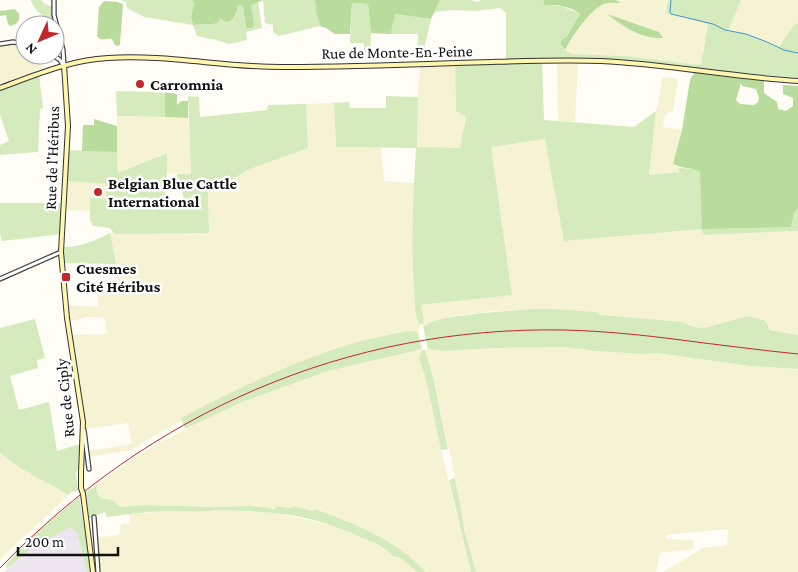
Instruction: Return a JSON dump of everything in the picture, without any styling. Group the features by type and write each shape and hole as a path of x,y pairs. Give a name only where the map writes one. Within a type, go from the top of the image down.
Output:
{"main road":[{"name":"Rue de Monte-En-Peine","path":"65,65 86,60 122,58 270,67 593,61 798,81"},
{"name":"Rue de Monte-En-Peine","path":"0,88 64,65"},
{"name":"Rue de l'Héribus","path":"61,252 68,126 64,65"},
{"name":"Rue de Ciply","path":"61,252 67,318 83,422 81,473 93,572"}],"street":[{"path":"54,0 54,15"},
{"path":"0,44 15,42"},
{"path":"0,279 61,252"},
{"path":"83,422 90,469"},
{"path":"94,517 98,572"}],"shaded area":[{"path":"615,0 668,0 671,14 708,23 701,65 625,56 572,54 565,50 589,14 601,5 618,1"},
{"path":"741,0 798,0 798,23 794,25 779,48 746,34 728,30"},
{"path":"15,43 15,65 41,65 43,72 0,88 0,44"},
{"path":"455,63 456,111 466,117 460,148 417,148 420,65"},
{"path":"557,64 578,64 575,122 558,121"},
{"path":"662,78 678,79 673,111 665,114 663,127 682,130 673,164 679,168 679,172 649,175 656,111"},
{"path":"334,103 336,147 381,148 384,181 414,183 413,266 415,311 422,311 421,305 512,295 490,147 545,139 702,229 704,235 798,231 798,335 769,330 764,320 748,316 704,328 693,327 683,322 554,309 495,311 450,317 433,321 423,326 421,324 418,332 412,331 329,351 277,371 181,418 182,421 132,450 89,457 88,451 132,444 128,423 84,429 70,335 107,334 104,318 87,317 69,322 68,305 99,307 95,281 117,282 110,233 209,233 208,193 250,169 308,148 306,104"},
{"path":"117,116 188,118 191,174 167,173 166,153 118,173"},
{"path":"66,181 106,184 106,199 91,198 90,211 63,210"},
{"path":"568,347 594,351 657,353 750,366 798,369 798,572 662,572 702,548 727,545 728,529 666,535 667,539 693,540 694,549 660,553 656,572 476,572 464,529 458,491 433,377 425,350"},
{"path":"422,348 425,350 419,358 426,380 471,572 426,572 407,555 369,532 315,509 313,511 294,506 292,508 276,506 276,509 253,506 142,505 121,507 112,500 101,498 98,495 96,489 98,484 134,458 159,443 242,402 328,371"},
{"path":"0,453 20,468 69,495 0,560"},
{"path":"221,510 275,513 337,527 369,540 389,552 392,556 401,558 417,572 98,572 96,538 119,535 121,524 131,523 129,514"},
{"path":"70,527 77,533 87,572 4,572 32,548"}],"green space":[{"path":"30,0 41,0 53,7 55,15 42,15 36,10"},
{"path":"122,0 192,0 194,4 191,17 193,25 144,17 127,8 126,2"},
{"path":"192,0 263,0 251,5 254,24 252,28 246,28 243,6 241,5 238,6 235,16 229,21 226,22 220,18 214,24 193,25 191,17 194,4"},
{"path":"263,0 315,0 320,26 279,36 273,32 273,25 265,23"},
{"path":"315,0 440,0 431,19 395,14 391,34 371,33 368,4 352,3 350,34 335,34 320,26"},
{"path":"440,0 469,0 478,2 481,0 544,0 543,3 560,6 580,14 561,46 572,54 625,56 701,65 708,24 666,14 668,0 741,0 728,31 746,34 778,48 794,25 798,23 798,78 623,63 542,62 544,120 634,127 656,111 649,175 679,172 679,168 695,169 791,227 794,213 798,209 798,231 704,235 701,229 564,241 545,139 491,147 512,295 421,305 424,323 419,324 415,307 413,254 416,148 336,147 334,103 349,102 350,108 386,108 386,96 418,97 417,147 460,148 466,117 456,111 455,63 506,62 506,13 500,8 476,11 453,10 434,12"},
{"path":"544,0 615,0 620,3 606,3 598,7 582,24 565,50 561,45 561,41 566,38 580,14 572,9 558,5 545,5 543,3"},
{"path":"104,1 123,4 119,46 115,45 112,39 102,39 97,36 99,7"},
{"path":"258,2 262,28 246,32 247,40 229,44 197,36 193,25 205,25 219,17 235,17 238,6 243,5 246,28 251,5"},
{"path":"352,3 368,4 371,33 370,60 365,60 364,43 350,43"},
{"path":"15,9 19,15 15,15 15,24 10,26 6,15 0,16 0,11"},
{"path":"395,14 431,19 423,53 417,52 418,34 391,34"},
{"path":"607,14 659,32 663,38 647,36 626,28"},
{"path":"701,71 764,78 764,93 777,102 778,109 786,111 793,106 793,98 783,94 783,85 798,86 798,209 794,213 791,227 702,229 700,172 673,164 682,130 690,80 694,73","holes":["741,83 742,86 756,89 759,98 758,102 754,105 740,104 736,100"]},
{"path":"39,75 43,108 40,109 38,152 0,155 0,145 9,141 0,115 0,91"},
{"path":"116,91 165,93 165,117 117,116"},
{"path":"165,92 177,94 177,105 181,101 188,101 188,118 165,117"},
{"path":"188,96 199,97 200,117 267,110 268,105 306,104 308,148 250,169 208,193 209,233 115,234 110,228 93,226 90,220 90,198 106,199 106,184 66,181 67,150 117,152 118,173 167,153 164,207 184,203 182,190 176,189 177,174 191,174"},
{"path":"94,119 117,126 117,152 82,151 83,125 94,125"},
{"path":"0,203 63,203 62,234 2,241 0,234"},
{"path":"110,233 116,264 62,263 61,247 86,243"},
{"path":"532,309 596,312 601,315 683,322 693,327 704,328 748,316 764,320 769,330 798,335 798,369 750,366 657,353 594,351 564,347 446,351 428,349 423,326 434,321 457,316"},
{"path":"35,319 45,358 37,360 38,368 10,376 19,410 49,402 57,451 80,444 81,468 76,472 78,491 71,492 69,495 20,468 0,453 0,328"},
{"path":"412,331 418,332 422,348 328,371 242,402 185,429 181,418 264,377 351,344 381,336"},
{"path":"425,350 433,377 448,449 441,450 426,380 419,358 421,352"},
{"path":"455,478 464,529 476,572 471,572 449,480"},
{"path":"98,484 96,489 101,498 112,500 121,507 142,505 253,506 275,509 276,506 291,508 294,506 313,511 315,509 351,523 387,541 409,556 426,572 417,572 401,558 392,556 379,545 352,533 331,525 286,514 221,510 157,512 107,517 105,512 89,518 86,492"},
{"path":"79,497 92,572 87,572 77,533 70,527 32,548 7,569 6,564 36,533"}],"waterway":[{"path":"671,0 671,14 713,24 725,30 746,34 784,50 798,53"}],"railway":[{"path":"0,568 58,513 121,464 187,423 257,389 330,362 405,344 484,333 564,330 638,335 798,354"}],"place":[{"name":"Carromnia","path":"140,84"},
{"name":"Belgian Blue Cattle International","path":"98,192"},
{"name":"Cuesmes Cité Héribus","path":"66,277"}]}
